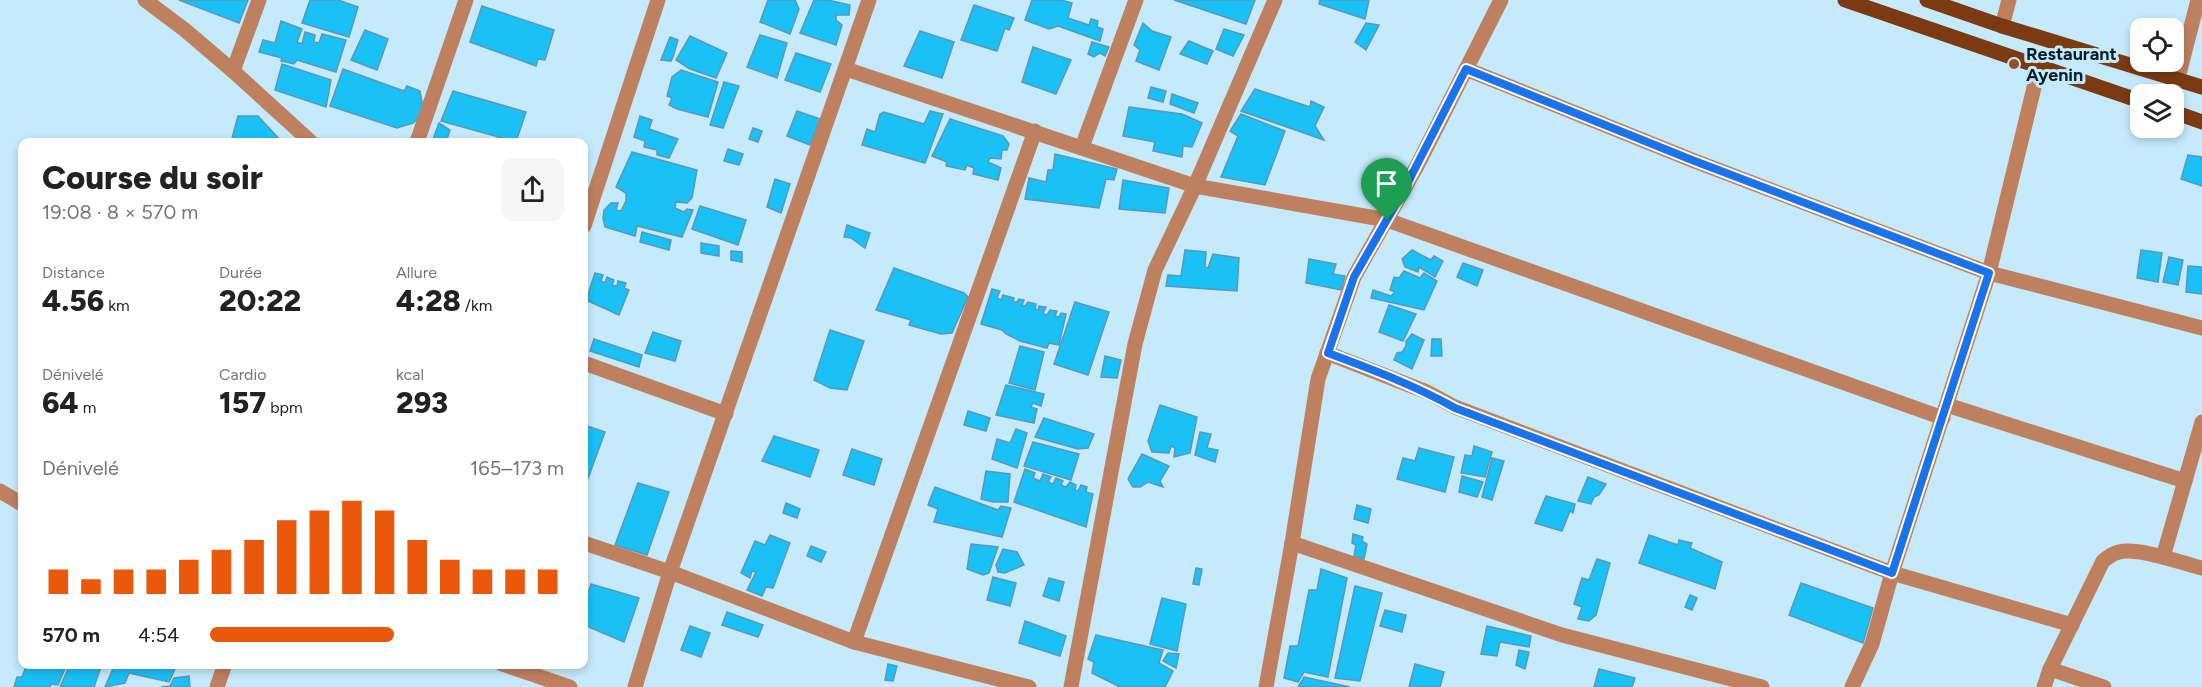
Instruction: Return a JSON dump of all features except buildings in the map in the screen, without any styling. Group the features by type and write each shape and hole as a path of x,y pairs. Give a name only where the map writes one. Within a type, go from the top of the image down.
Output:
{"main road":[{"path":"1845,0 2130,98"},
{"path":"1927,0 2002,26 2202,87"},
{"path":"2184,116 2202,122"}],"street":[{"path":"145,0 185,30 307,138"},
{"path":"233,71 259,0"},
{"path":"418,138 466,0"},
{"path":"588,214 658,0"},
{"path":"635,687 670,572 869,0"},
{"path":"1082,147 1136,0"},
{"path":"1071,687 1135,344 1155,270 1195,186 1275,0"},
{"path":"1266,687 1318,379 1354,277 1417,166 1501,0"},
{"path":"2002,26 2009,0"},
{"path":"2178,78 2198,0"},
{"path":"1852,687 1872,644 1892,573 1989,273 2039,67"},
{"path":"846,69 1195,186 1387,220 1945,412 2185,481"},
{"path":"1466,69 1692,160 1989,273 2202,328"},
{"path":"854,642 1035,131"},
{"path":"1328,353 1400,381 1455,408 1892,573 2072,624"},
{"path":"588,364 726,414"},
{"path":"2163,557 2202,422"},
{"path":"0,491 18,502"},
{"path":"1292,543 1562,635 1762,687"},
{"path":"588,544 670,572 854,642 1029,687"},
{"path":"2044,687 2050,669 2103,561 2110,555 2127,551 2163,557 2202,568"},
{"path":"217,687 223,669"},
{"path":"517,669 570,687"},
{"path":"2050,669 2104,687"}],"place":[{"name":"Restaurant Ayenin","path":"2014,64"}],"route":[{"path":"1466,69 1692,160 1989,273 1892,573 1455,408 1427,392 1328,353 1354,277 1387,220 1466,69"}]}
